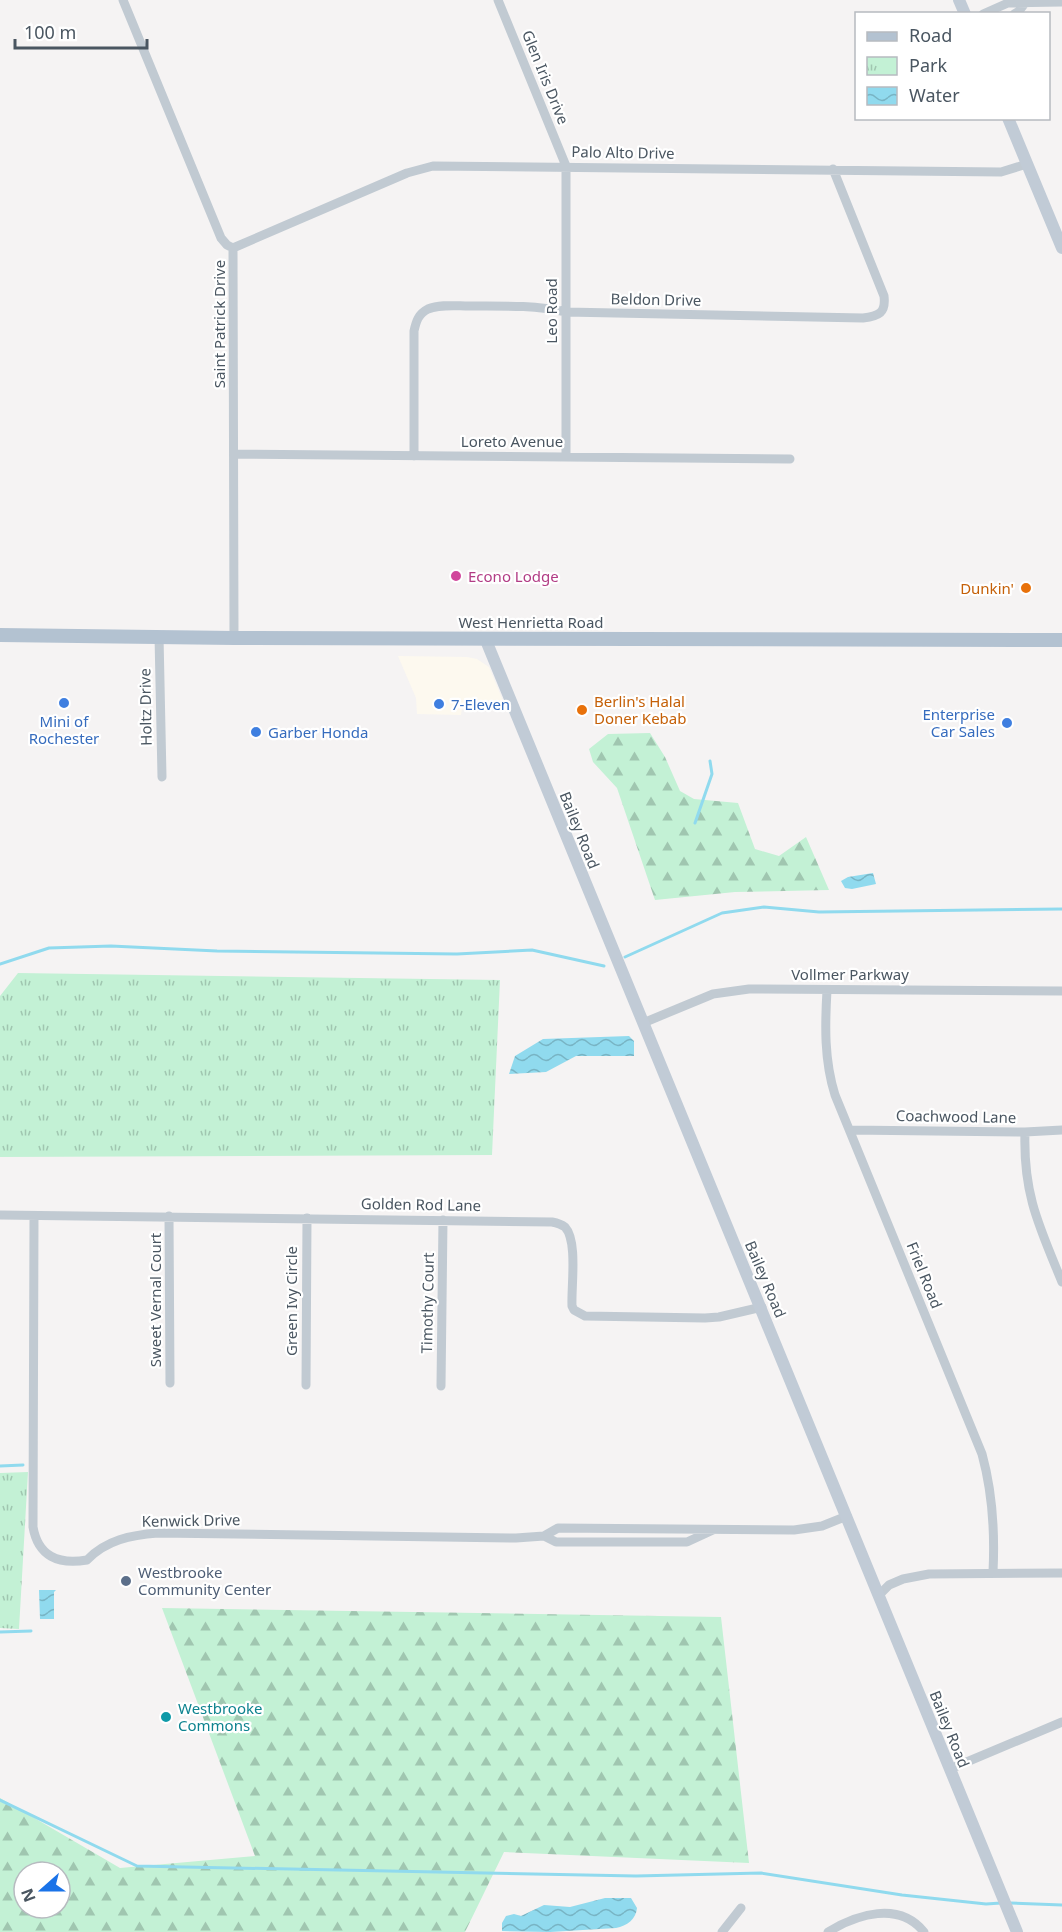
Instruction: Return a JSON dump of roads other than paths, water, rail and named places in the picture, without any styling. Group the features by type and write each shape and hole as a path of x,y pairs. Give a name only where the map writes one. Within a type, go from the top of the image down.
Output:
{"main road":[{"name":"West Henrietta Road","path":"0,635 234,638 1062,640"}],"street":[{"name":"Saint Patrick Drive","path":"123,0 221,238 233,248 234,638"},
{"name":"Glen Iris Drive","path":"498,0 566,166"},
{"path":"988,12 1008,3 1062,2"},
{"path":"1017,12 1025,3"},
{"path":"1009,120 1062,248"},
{"name":"Palo Alto Drive","path":"233,248 421,168 566,166 1000,171 1027,164"},
{"name":"Leo Road","path":"566,166 566,456"},
{"name":"Beldon Drive","path":"414,456 414,332 417,320 423,312 437,307 548,308 566,312 863,318 880,314 885,305 884,296 833,169"},
{"name":"Loreto Avenue","path":"235,454 790,459"},
{"name":"Holtz Drive","path":"159,636 162,777"},
{"name":"Bailey Road","path":"486,638 1017,1932"},
{"name":"Vollmer Parkway","path":"644,1023 689,1002 729,991 749,989 1062,991"},
{"name":"Friel Road","path":"827,990 827,1064 835,1095 982,1454 991,1492 994,1525 993,1572"},
{"name":"Coachwood Lane","path":"849,1130 1025,1132 1062,1130"},
{"path":"1025,1132 1024,1157 1028,1190 1036,1219 1062,1282"},
{"name":"Golden Rod Lane","path":"0,1215 545,1221 564,1226 572,1243 572,1306 574,1310 585,1316 705,1318 762,1307"},
{"name":"Kenwick Drive","path":"34,1216 33,1527 38,1545 51,1557 69,1561 87,1560 97,1550 108,1544 140,1535 158,1533 516,1538 544,1536 558,1528 808,1530 847,1516"},
{"name":"Sweet Vernal Court","path":"170,1216 170,1383"},
{"name":"Green Ivy Circle","path":"306,1385 307,1218"},
{"name":"Timothy Court","path":"441,1386 443,1220"},
{"path":"880,1594 889,1585 917,1575 993,1572 1062,1573"},
{"path":"950,1768 1062,1722"},
{"path":"722,1932 741,1908"},
{"path":"828,1932 850,1919 867,1914 908,1917 924,1932"}],"water":[{"path":"873,873 876,884 852,889 845,888 841,881 848,877"},
{"path":"629,1036 634,1041 634,1056 576,1056 546,1072 509,1074 515,1056 543,1039"},
{"path":"39,1590 56,1590 54,1592 54,1619 40,1619"},
{"path":"605,1898 631,1898 637,1908 633,1919 624,1926 616,1928 550,1932 502,1931 502,1923 506,1916 514,1914 521,1916 544,1905 570,1907"}],"waterway":[{"path":"695,823 712,774 710,761"},
{"path":"625,957 722,913 764,907 819,912 1062,909"},
{"path":"0,964 49,948 111,946 217,951 457,954 532,950 604,966"},
{"path":"0,1466 23,1465"},
{"path":"0,1632 31,1631"},
{"path":"0,1800 137,1866 636,1876 761,1873 902,1895 986,1904 1001,1903"},
{"path":"1010,1903 1062,1905"}],"place":[{"name":"Econo Lodge","path":"456,576"},
{"name":"Dunkin'","path":"1026,588"},
{"name":"Mini of Rochester","path":"64,703"},
{"name":"7-Eleven","path":"439,704"},
{"name":"Berlin's Halal Doner Kebab","path":"582,710"},
{"name":"Enterprise Car Sales","path":"1007,723"},
{"name":"Garber Honda","path":"256,732"},
{"name":"Westbrooke Community Center","path":"126,1581"},
{"name":"Westbrooke Commons","path":"166,1717"}]}
